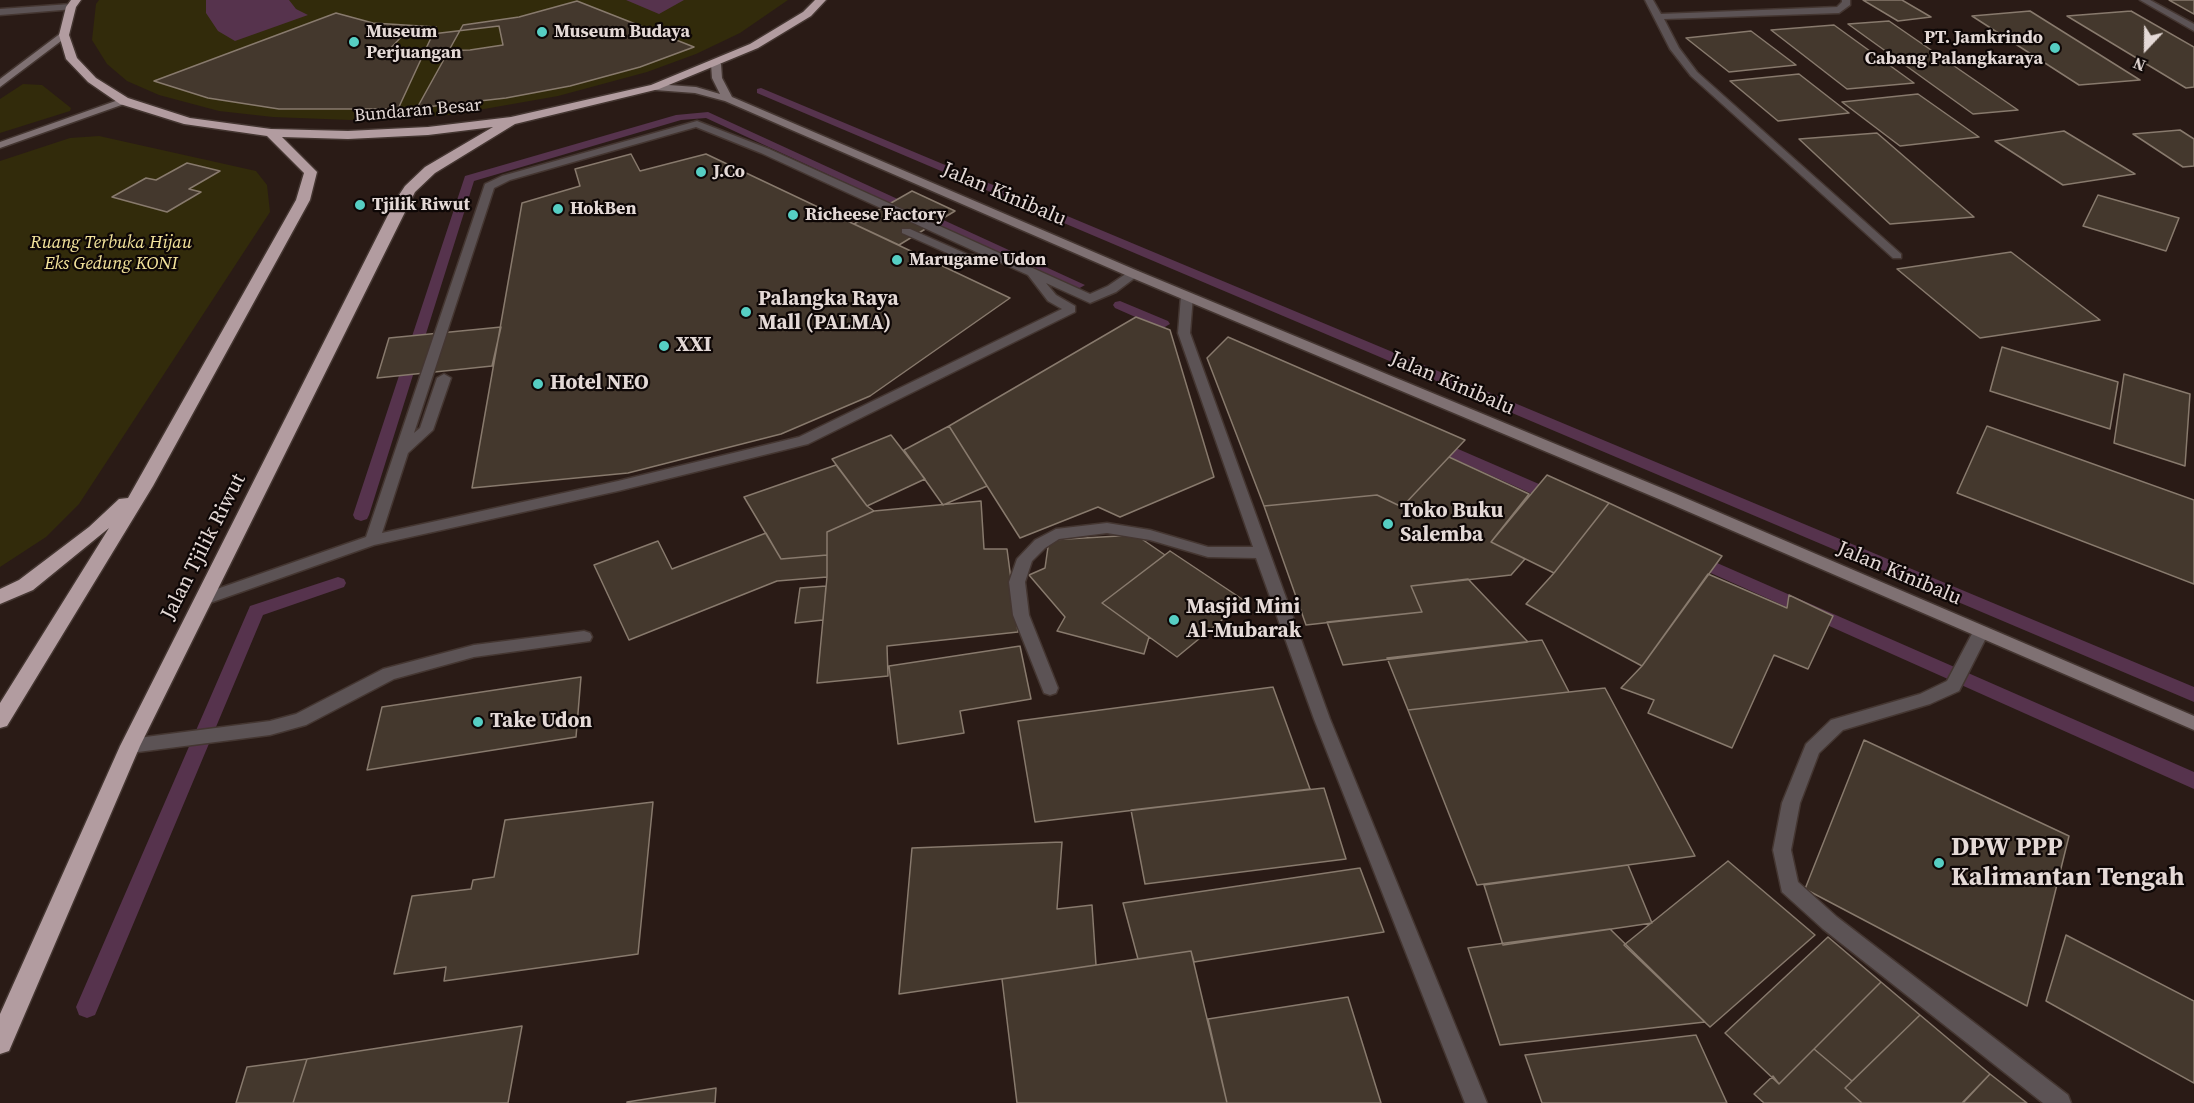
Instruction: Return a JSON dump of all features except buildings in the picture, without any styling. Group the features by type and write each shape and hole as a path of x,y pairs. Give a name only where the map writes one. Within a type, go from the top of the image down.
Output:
{"highway":[{"name":"Bundaran Besar","path":"64,35 72,59 92,80 124,101 188,122 272,133 378,134 428,131 511,121 655,87 716,64 754,46 788,27 821,0"},
{"path":"64,35 74,3"},
{"name":"Jalan Tjilik Riwut","path":"0,1042 130,746 410,189 430,170 511,121"},
{"path":"0,720 144,486 303,200 311,172 272,133"},
{"path":"0,597 26,585 95,531 144,486"}],"street":[{"path":"1649,0 1675,50 1694,74 1897,255"},
{"path":"1659,17 1839,10 1847,3 1846,0"},
{"path":"2144,0 2194,28"},
{"path":"0,12 74,3"},
{"path":"0,84 64,35"},
{"path":"716,64 717,78 728,99"},
{"name":"Jalan Kinibalu","path":"655,87 696,90 728,99 1134,274 1671,498 2194,723"},
{"path":"0,145 124,101"},
{"path":"372,540 489,186 506,178 697,123 765,151 1090,299 1112,289 1134,274"},
{"path":"906,231 967,258 1000,258"},
{"path":"202,600 372,540 618,486 803,441 924,379 1071,309 1052,298 1028,271"},
{"path":"1187,296 1184,333 1262,553 1322,719 1476,1103"},
{"path":"400,452 426,430 444,378"},
{"path":"1050,688 1021,615 1017,582 1025,559 1040,544 1056,534 1107,528 1150,535 1208,552 1262,553"},
{"path":"1982,632 1953,686 1924,699 1837,725 1812,749 1791,803 1782,850 1789,886 1797,894 1830,923 2060,1103"},
{"path":"130,746 270,728 300,720 389,674 474,651 584,637"}],"green space":[{"path":"99,0 788,0 740,33 696,54 647,72 558,96 450,115 350,120 273,117 219,111 159,95 127,81 107,64 92,40 96,4"},
{"path":"23,84 42,85 71,108 70,111 0,133 0,99"},
{"name":"Ruang Terbuka Hijau Eks Gedung KONI","path":"99,136 256,171 267,185 270,212 79,504 46,537 0,567 0,161 70,138"}],"shaded area":[{"path":"206,0 289,0 296,9 308,15 235,41 218,31 206,13"},
{"path":"626,0 684,0 659,14"}],"waterway":[{"path":"761,91 2194,695"},
{"path":"361,515 469,179 680,117 708,115 1078,285"},
{"path":"1120,305 1163,324"},
{"path":"1435,444 1556,498"},
{"path":"1692,558 2194,781"},
{"path":"87,1007 256,611 338,583"}],"place":[{"name":"Museum Budaya","path":"542,32"},
{"name":"Museum Perjuangan","path":"354,42"},
{"name":"PT. Jamkrindo Cabang Palangkaraya","path":"2055,48"},
{"name":"J.Co","path":"701,172"},
{"name":"Tjilik Riwut","path":"360,205"},
{"name":"HokBen","path":"558,209"},
{"name":"Richeese Factory","path":"793,215"},
{"name":"Marugame Udon","path":"897,260"},
{"name":"Palangka Raya Mall (PALMA)","path":"746,312"},
{"name":"XXI","path":"664,346"},
{"name":"Hotel NEO","path":"538,384"},
{"name":"Toko Buku Salemba","path":"1388,524"},
{"name":"Masjid Mini Al-Mubarak","path":"1174,620"},
{"name":"Take Udon","path":"478,722"},
{"name":"DPW PPP Kalimantan Tengah","path":"1939,863"}]}
